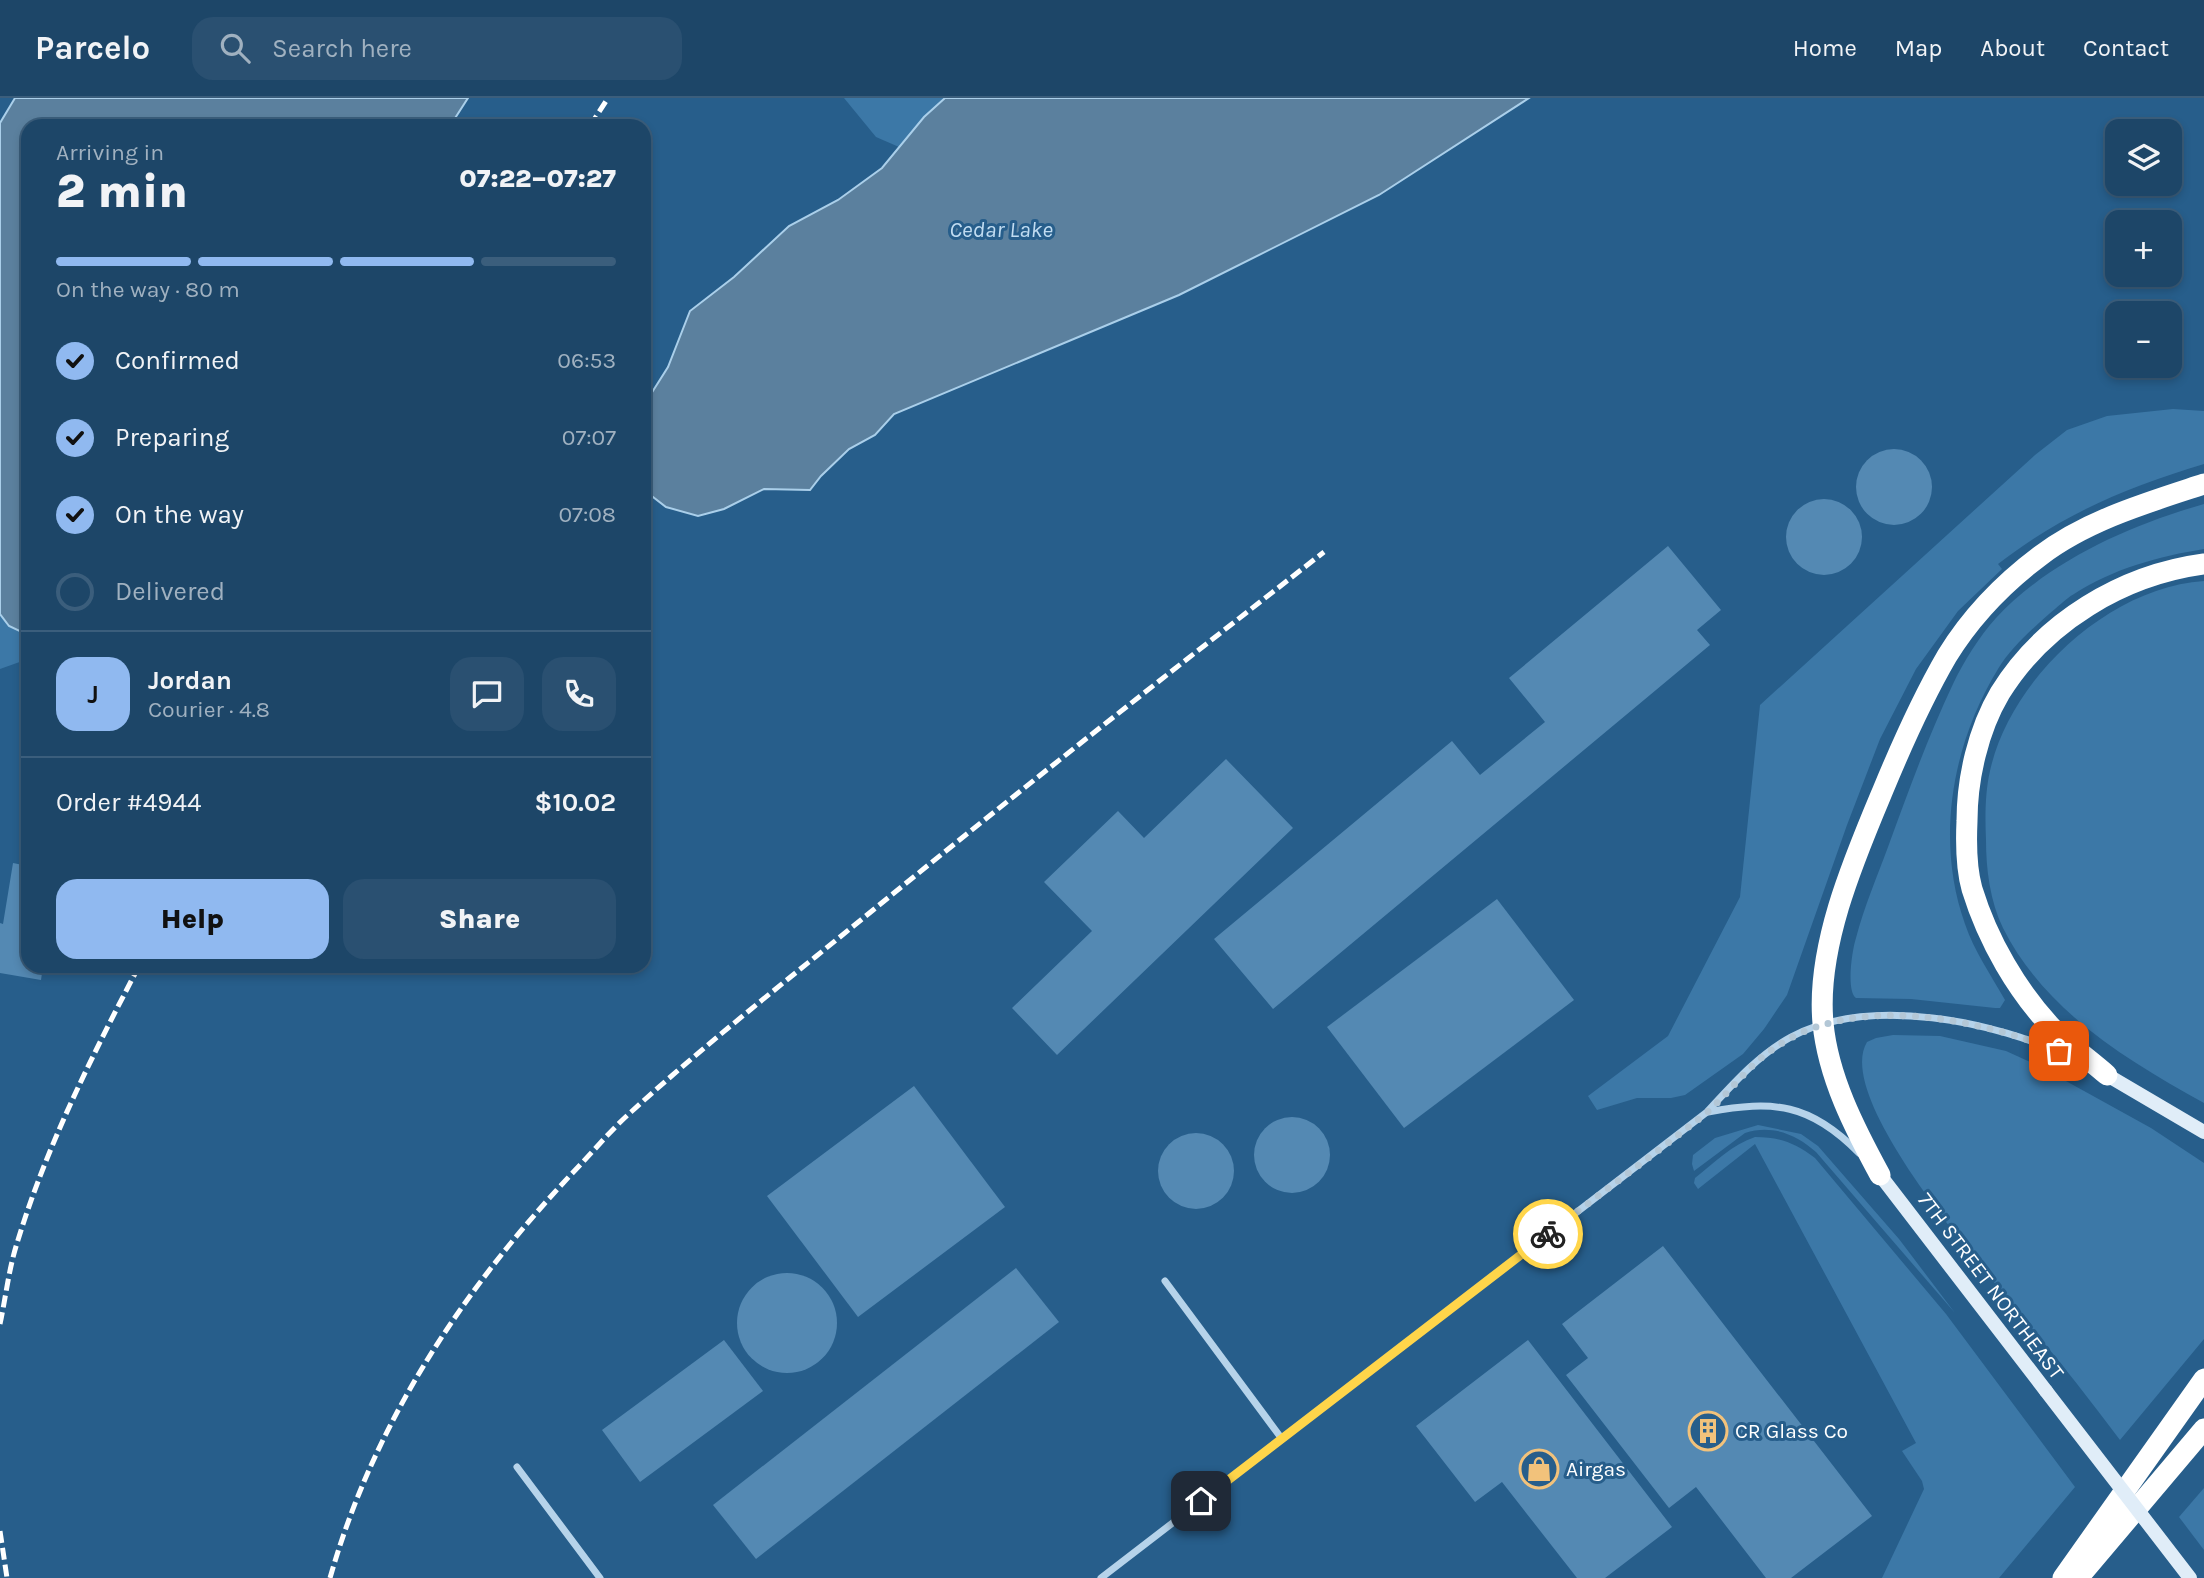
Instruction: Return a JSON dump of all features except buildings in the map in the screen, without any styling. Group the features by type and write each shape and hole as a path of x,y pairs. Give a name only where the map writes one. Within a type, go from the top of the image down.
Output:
{"highway":[{"path":"1880,1175 1862,1142 1828,1056 1823,1024 1823,982 1830,941 1846,887 1915,716 1948,655 1981,610 2042,554 2115,515 2204,484"},
{"path":"2107,1075 2055,1031 2028,999 1985,926 1971,886 1966,842 1967,802 1974,764 1984,730 2000,694 2025,661 2051,634 2080,611 2110,593 2143,578 2177,568 2204,564"},
{"path":"2063,1578 2204,1379"},
{"path":"2078,1578 2204,1429"}],"main road":[{"path":"2107,1075 2204,1132"},
{"name":"7TH STREET NORTHEAST","path":"1880,1175 2190,1578"}],"street":[{"path":"1101,1578 1707,1112 1771,1049 1806,1030 1823,1024 1865,1018 1935,1018 1976,1025 2024,1038 2107,1075"},
{"name":"7TH STREET NORTHEAST","path":"1707,1112 1758,1105 1780,1106 1802,1112 1823,1123 1849,1143 1880,1175"},
{"path":"1165,1281 1282,1439"},
{"path":"517,1467 600,1578"}],"shaded area":[{"path":"844,98 945,98 899,147 876,137"},
{"path":"2173,409 2204,411 2204,464 2096,504 2023,546 1998,564 2002,569 1958,611 1916,669 1880,739 1787,995 1764,1029 1743,1054 1685,1095 1671,1098 1637,1098 1597,1110 1588,1096 1668,1036 1740,897 1760,705 2035,455 2067,430 2107,416"},
{"path":"2204,504 2204,549 2170,555 2120,571 2067,598 2028,633 2003,662 1982,698 1969,729 1959,760 1953,793 1951,859 1965,924 2005,1000 2000,1008 1911,999 1856,998 1851,987 1851,970 1854,944 1863,915 1935,724 1957,675 1978,641 1996,618 2017,598 2066,562 2120,534"},
{"path":"2204,581 2204,1103 2145,1069 2090,1030 2064,1008 2020,957 2003,928 1992,896 1986,851 1986,796 1990,771 2001,737 2019,703 2041,672 2069,644 2100,619 2133,600 2168,587"},
{"path":"0,614 9,626 21,632 21,662 0,669"},
{"path":"1893,1035 1940,1036 2006,1051 2037,1065 2151,1128 2204,1163 2204,1339 2120,1440 1953,1231 1893,1145 1872,1104 1862,1069 1867,1042"},
{"path":"1758,1125 1801,1134 1818,1146 1899,1239 1955,1313 1816,1152 1800,1140 1774,1130 1755,1130 1745,1133 1694,1171 1693,1155 1715,1138"},
{"path":"1755,1137 1787,1142 1815,1158 1946,1314 2075,1487 1999,1578 1882,1578 1924,1489 1922,1481 1902,1451 1916,1443 1755,1144 1698,1189 1694,1183 1695,1178 1724,1154"},
{"path":"2204,1488 2204,1550 2179,1517"}],"water":[{"path":"15,98 468,98 454,119 21,119 21,632 9,626 0,614 0,123"},
{"name":"Cedar Lake","path":"945,98 1529,98 1379,195 1179,295 894,414 875,435 849,449 810,490 764,489 724,509 698,516 666,507 651,495 651,394 668,367 690,311 734,277 789,226 838,200 882,168 924,117"}],"railway":[{"path":"594,119 608,98"},
{"path":"330,1578 349,1519 372,1463 430,1356 463,1305 500,1257 539,1209 611,1131 691,1059 784,982 1044,772 1324,552"},
{"path":"0,1324 15,1250 43,1169 88,1066 135,973"},
{"path":"0,1531 7,1578"}],"way so far":[{"path":"1548,1234 1707,1112 1771,1049 1806,1030 1823,1024 1865,1018 1935,1018 1976,1025 2059,1051"}],"place":[{"name":"CR Glass Co","path":"1708,1431"},
{"name":"Airgas","path":"1539,1469"}],"route":[{"path":"1201,1501 1548,1234"}]}
